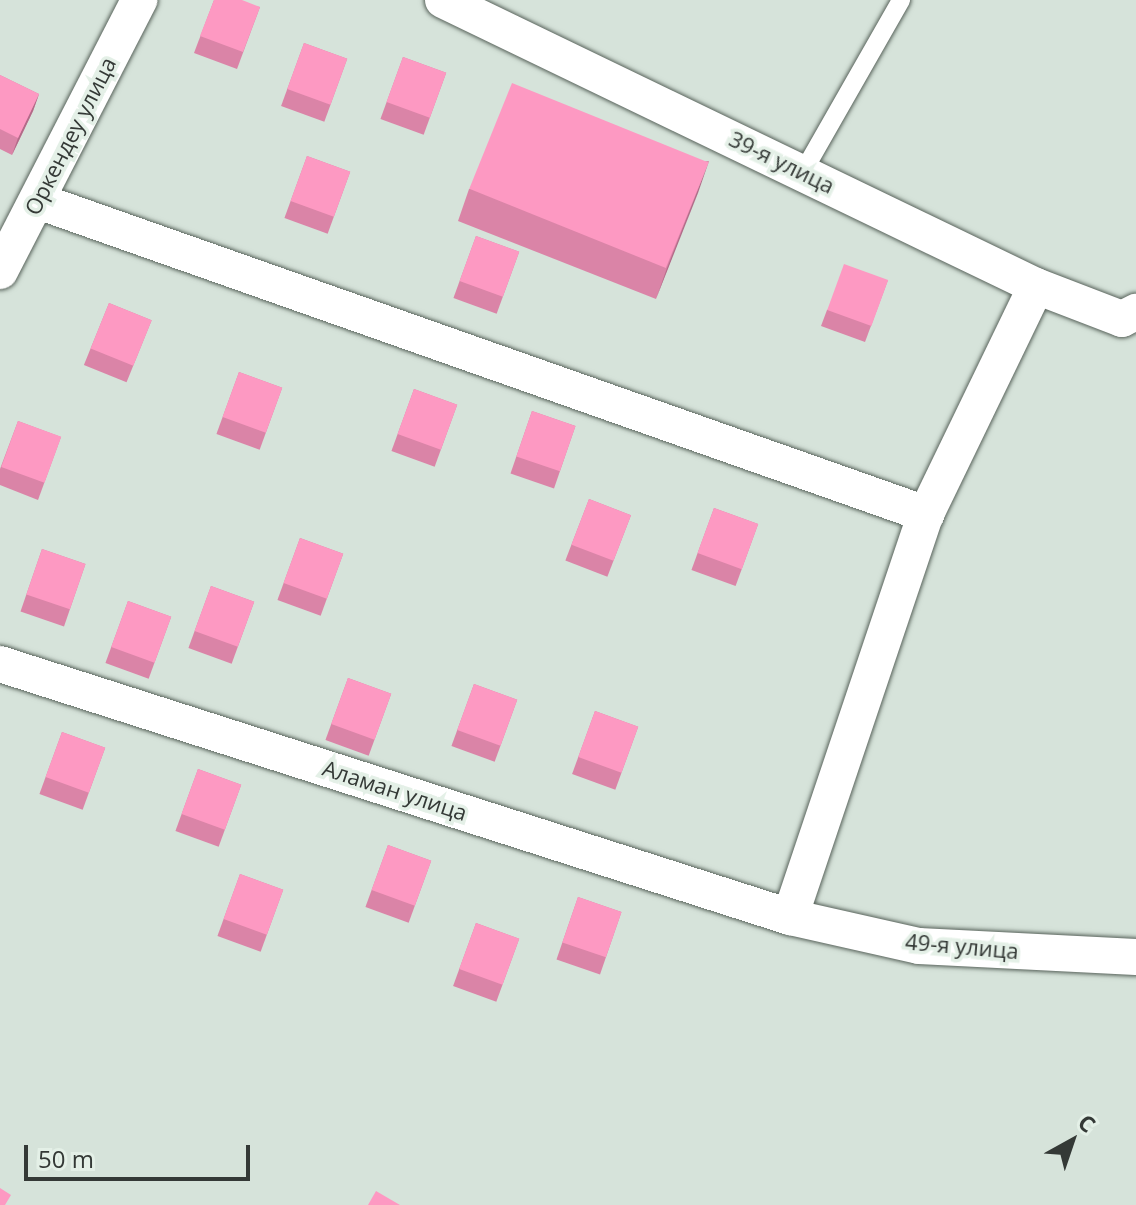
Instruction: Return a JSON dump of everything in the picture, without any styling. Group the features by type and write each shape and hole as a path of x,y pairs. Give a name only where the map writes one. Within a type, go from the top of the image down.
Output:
{"street":[{"name":"Оркендеу улица","path":"0,271 139,0"},
{"name":"39-я улица","path":"443,0 1036,286 1129,315"},
{"path":"38,201 926,514"},
{"path":"790,917 926,514 1036,286"},
{"name":"Аламан улица","path":"0,664 790,917"},
{"name":"49-я улица","path":"790,917 919,946 1136,957"}],"lane":[{"path":"803,172 901,0"}],"building":[{"path":"214,0 242,0 260,7 243,52 200,36"},
{"path":"304,43 347,59 330,105 287,89"},
{"path":"403,57 446,73 430,118 387,102"},
{"path":"0,75 39,94 18,138 0,129"},
{"path":"512,83 709,162 666,268 469,189"},
{"path":"307,156 350,172 334,217 291,201"},
{"path":"476,236 519,252 503,297 460,281"},
{"path":"844,264 888,280 871,326 827,310"},
{"path":"109,303 152,320 133,366 91,348"},
{"path":"239,372 282,388 266,433 223,417"},
{"path":"414,389 457,405 441,450 398,434"},
{"path":"532,411 575,426 560,471 516,456"},
{"path":"18,421 61,437 44,483 1,467"},
{"path":"589,499 631,515 613,561 571,545"},
{"path":"714,508 758,524 742,569 698,553"},
{"path":"300,538 343,554 327,599 284,583"},
{"path":"42,549 85,564 70,609 26,594"},
{"path":"211,586 254,602 238,647 195,631"},
{"path":"128,601 171,617 154,663 111,647"},
{"path":"348,678 391,694 374,740 331,724"},
{"path":"474,684 517,700 500,746 457,730"},
{"path":"595,711 638,727 621,773 578,757"},
{"path":"62,732 105,748 89,793 46,777"},
{"path":"198,769 241,785 225,830 182,814"},
{"path":"388,845 431,861 415,906 372,890"},
{"path":"240,874 283,890 267,935 224,919"},
{"path":"578,897 621,912 606,957 562,942"},
{"path":"476,923 519,939 502,985 459,969"},
{"path":"0,1188 11,1195 5,1205 0,1205"},
{"path":"376,1191 400,1205 368,1205"}]}
